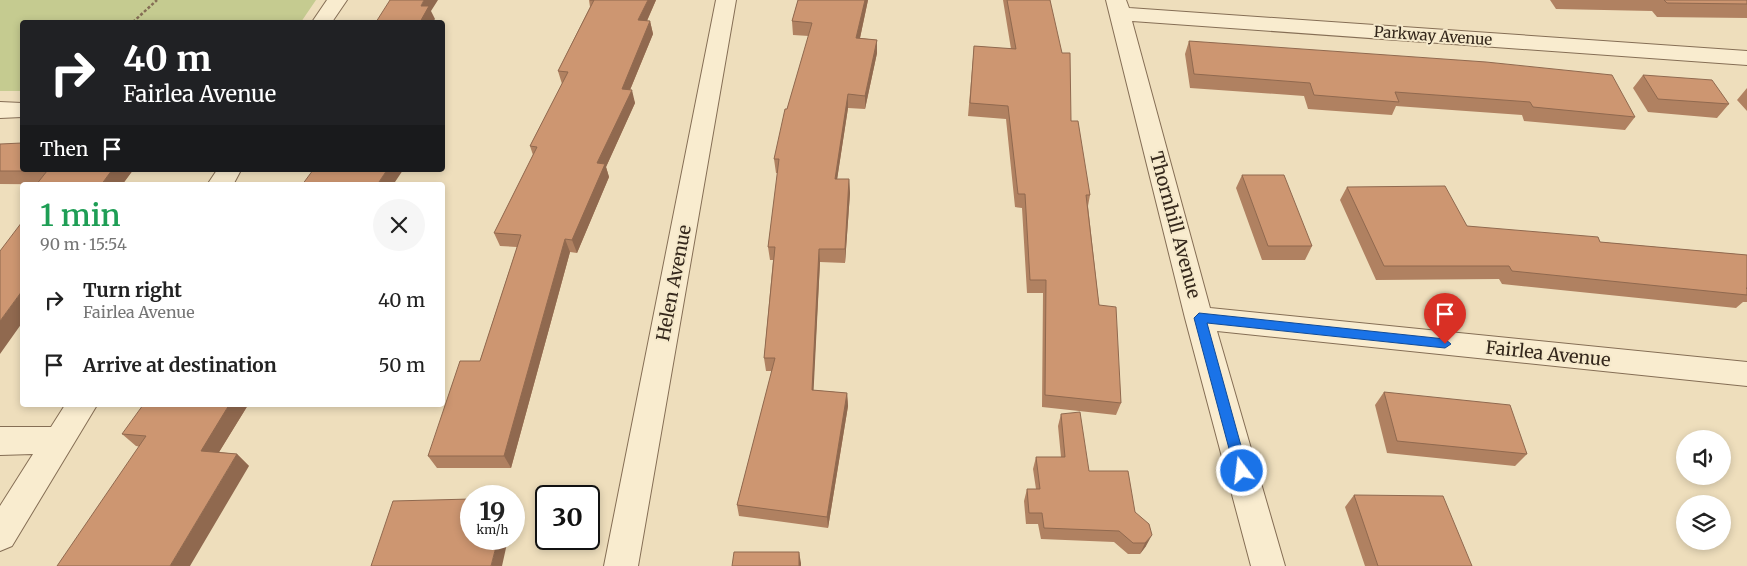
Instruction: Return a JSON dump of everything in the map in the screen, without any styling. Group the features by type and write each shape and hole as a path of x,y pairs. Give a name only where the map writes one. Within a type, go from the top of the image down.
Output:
{"street":[{"path":"323,20 337,0"},
{"name":"Helen Avenue","path":"620,566 726,0"},
{"name":"Parkway Avenue","path":"1118,7 1747,58"},
{"name":"Thornhill Avenue","path":"1118,7 1199,318 1268,566"},
{"path":"0,110 20,110"},
{"name":"Fairlea Avenue","path":"1199,318 1747,374"},
{"path":"0,535 81,407"},
{"path":"0,442 60,440"}],"path":[{"path":"136,20 157,0"}],"green space":[{"path":"0,0 316,0 302,20 20,20 20,91 0,91"}],"building":[{"path":"390,0 424,0 421,6 429,6 421,20 377,20"},
{"path":"594,0 648,0 638,20 650,21 622,89 632,90 597,163 605,164 572,240 565,239 504,456 428,456 460,361 480,361 521,235 494,233 537,147 530,146 568,72 558,71"},
{"path":"798,0 865,0 856,38 877,40 865,96 848,94 835,179 849,179 845,249 819,249 812,390 847,393 827,517 737,505 775,358 764,358 775,247 768,247 779,159 774,159 785,109 787,109 812,23 792,21"},
{"path":"1007,0 1050,0 1062,53 1070,53 1071,121 1078,121 1090,195 1086,195 1099,305 1116,307 1121,403 1045,395 1046,280 1030,280 1025,194 1018,194 1008,106 970,103 974,46 1016,49"},
{"path":"1664,0 1747,0 1747,4 1667,3"},
{"path":"1189,41 1486,62 1612,75 1635,117 1533,107 1530,102 1395,92 1399,102 1314,95 1310,83 1194,74"},
{"path":"1643,75 1712,80 1729,104 1658,99"},
{"path":"20,143 20,171 0,171 0,144"},
{"path":"46,172 111,172 103,182 38,182"},
{"path":"312,172 386,172 379,182 304,182"},
{"path":"1242,175 1284,175 1312,246 1268,246"},
{"path":"1445,186 1467,226 1598,237 1600,242 1747,255 1747,295 1512,271 1509,266 1384,266 1347,187"},
{"path":"20,225 20,294 0,321 0,251"},
{"path":"1384,392 1510,405 1527,454 1397,441"},
{"path":"142,407 228,407 201,451 237,454 170,566 57,566 146,436 122,434"},
{"path":"1080,412 1089,471 1128,471 1135,512 1149,524 1152,535 1145,543 1133,543 1119,531 1044,528 1042,513 1029,513 1027,489 1040,489 1036,457 1065,457 1061,414"},
{"path":"1354,495 1443,496 1472,566 1378,566"},
{"path":"460,499 460,550 495,550 491,566 371,566 393,501"},
{"path":"734,552 799,552 799,566 732,566"}],"route":[{"path":"1242,471 1199,318 1445,344"}]}
